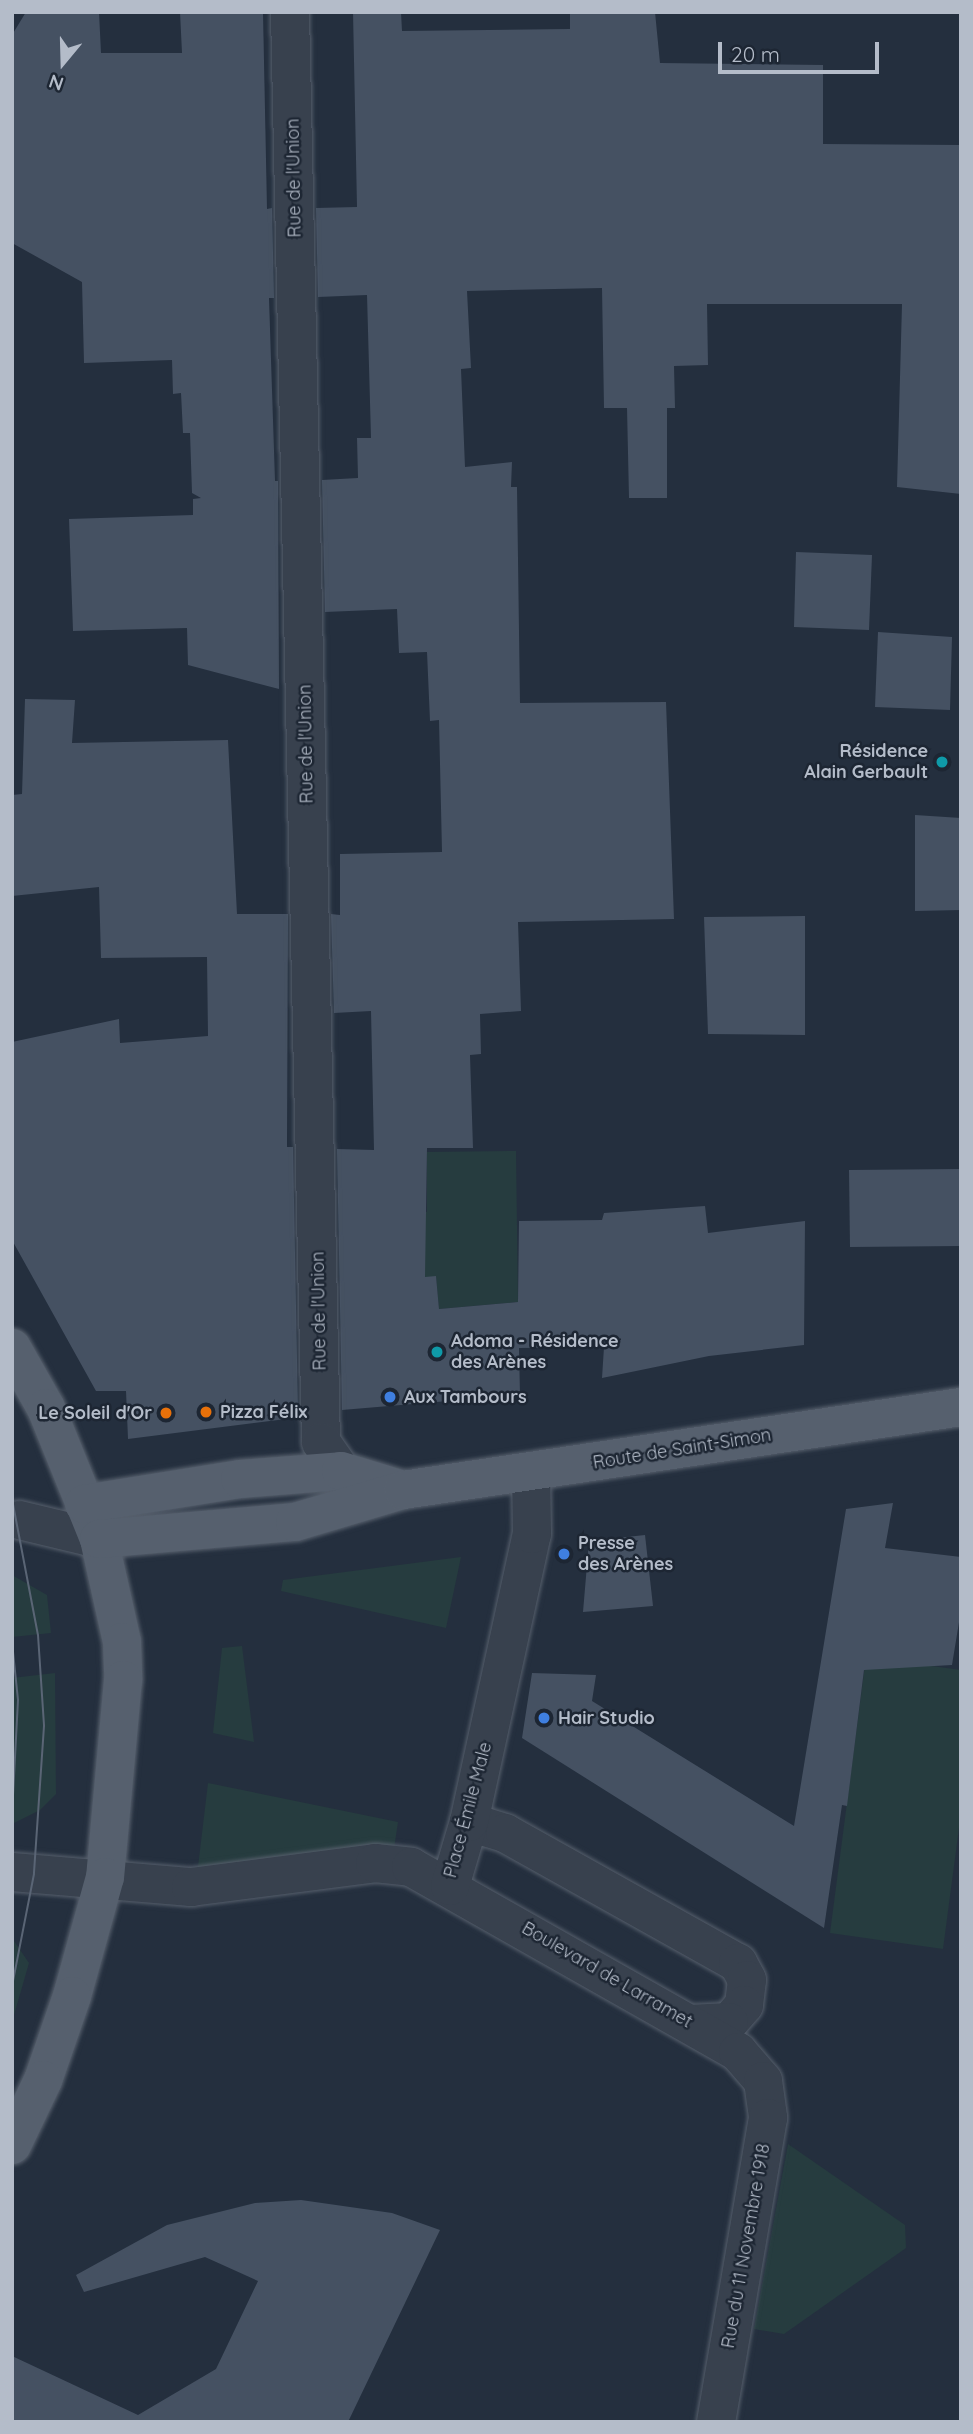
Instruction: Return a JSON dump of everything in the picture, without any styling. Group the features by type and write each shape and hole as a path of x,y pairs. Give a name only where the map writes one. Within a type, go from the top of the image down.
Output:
{"main road":[{"path":"12,1348 46,1408 99,1539 122,1642 123,1679 105,1877 72,1996 43,2080 12,2144"},
{"name":"Route de Saint-Simon","path":"99,1539 295,1522 403,1490 961,1407"},
{"name":"Route de Saint-Simon","path":"83,1504 289,1474 341,1471 403,1490"}],"street":[{"name":"Rue de l'Union","path":"290,12 321,1442 341,1471"},
{"name":"Place Émile Male","path":"12,1872 105,1877 191,1887 375,1863 411,1867 450,1886 469,1822 531,1534 531,1472"},
{"path":"15,1520 83,1504"},
{"path":"15,1520 99,1539"},
{"path":"469,1822 505,1833 738,1963 747,1980 744,2005 729,2022 695,2024"},
{"name":"Boulevard de Larramet","path":"450,1886 695,2024 738,2052 758,2072"},
{"name":"Rue du 11 Novembre 1918","path":"716,2422 768,2118 758,2072"}],"green space":[{"path":"516,1151 518,1302 439,1309 436,1277 406,1278 347,1211 427,1212 427,1152"},
{"path":"461,1557 446,1628 281,1591 283,1580"},
{"path":"12,1575 47,1595 51,1633 12,1637"},
{"path":"242,1646 254,1742 213,1733 222,1648"},
{"path":"866,1657 961,1670 961,1813 943,1949 830,1933"},
{"path":"55,1673 56,1794 40,1810 12,1824 12,1678"},
{"path":"208,1783 398,1822 394,1849 197,1875"},
{"path":"12,1938 29,1963 12,2022"},
{"path":"788,2144 905,2225 906,2248 784,2334 754,2329"}],"building":[{"path":"26,12 99,12 101,53 182,53 180,12 263,12 267,209 272,208 274,298 269,298 275,481 278,481 279,689 188,665 187,628 73,631 69,519 193,515 193,499 201,498 192,493 190,433 183,433 181,393 173,394 172,360 84,363 82,282 12,243 12,35"},
{"path":"353,12 401,12 402,31 570,29 570,12 655,12 660,63 823,65 823,144 961,145 961,494 897,487 902,304 707,304 708,365 674,366 675,408 667,408 667,498 629,498 627,408 604,408 602,288 467,291 471,368 461,369 465,467 512,462 511,487 517,487 520,703 666,702 674,919 518,922 521,1011 480,1014 481,1054 470,1055 473,1148 427,1148 425,1277 436,1276 439,1309 518,1302 519,1221 602,1220 604,1213 705,1206 708,1233 805,1221 804,1345 709,1356 602,1378 604,1347 519,1348 520,1395 342,1410 337,1149 374,1150 371,1011 334,1013 331,914 340,915 340,854 442,852 439,720 430,721 427,652 399,653 397,609 325,612 322,480 358,478 357,438 371,438 367,295 318,297 316,208 357,207"},
{"path":"796,552 872,555 869,630 794,627"},
{"path":"878,632 952,637 950,710 875,707"},
{"path":"25,699 75,700 72,743 228,740 237,914 288,914 287,1147 293,1147 298,1413 294,1418 128,1439 126,1391 96,1391 12,1240 12,1042 119,1019 120,1043 208,1036 207,957 101,958 99,887 12,896 12,795 22,794"},
{"path":"915,815 961,818 961,910 915,911"},
{"path":"805,916 805,1035 708,1034 704,917"},
{"path":"961,1169 961,1246 850,1247 849,1170"},
{"path":"893,1503 885,1548 961,1557 961,1610 952,1665 864,1670 847,1806 842,1805 824,1928 522,1738 532,1673 596,1675 592,1701 794,1826 846,1509"},
{"path":"645,1535 653,1606 583,1612 589,1541"},
{"path":"301,2200 392,2213 440,2230 348,2422 12,2422 12,2356 138,2415 216,2369 258,2281 205,2257 84,2292 76,2275 167,2225 255,2203"}],"tram line":[{"path":"12,1499 38,1635 44,1726 34,1874 12,1986"},
{"path":"12,1642 18,1700 12,1815"}],"place":[{"name":"Résidence Alain Gerbault","path":"942,762"},
{"name":"Adoma - Résidence des Arènes","path":"437,1352"},
{"name":"Aux Tambours","path":"390,1397"},
{"name":"Pizza Félix","path":"206,1412"},
{"name":"Le Soleil d'Or","path":"166,1413"},
{"name":"Presse des Arènes","path":"564,1554"},
{"name":"Hair Studio","path":"544,1718"}]}
